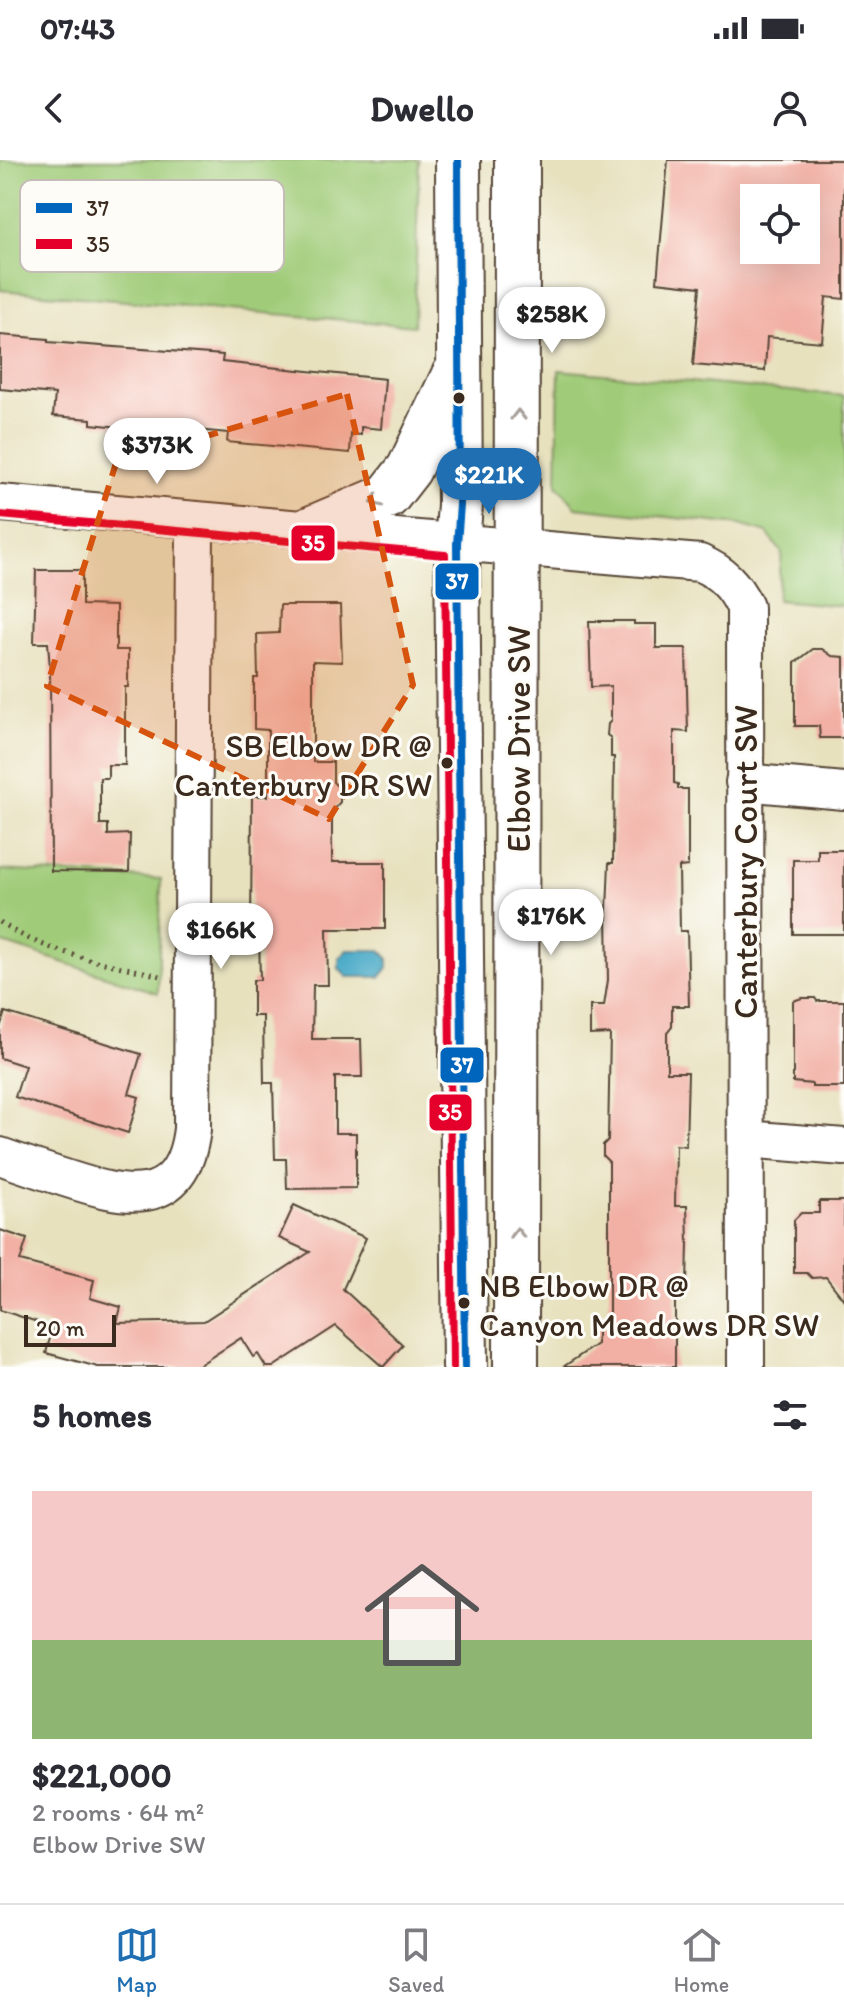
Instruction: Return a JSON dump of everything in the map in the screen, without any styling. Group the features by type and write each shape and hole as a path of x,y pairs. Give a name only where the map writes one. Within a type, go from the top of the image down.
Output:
{"street":[{"name":"Elbow Drive SW","path":"458,160 460,505 457,544 465,1367"},
{"name":"Elbow Drive SW","path":"516,1367 517,160"},
{"path":"310,529 388,496 409,469 459,366"},
{"name":"Canterbury Court SW","path":"0,503 700,563 719,571 734,586 745,607 746,1367"},
{"path":"0,1156 122,1194 140,1194 154,1189 181,1168 190,1149 195,520"},
{"path":"744,782 844,791"},
{"path":"746,1139 844,1147"}],"path":[{"path":"0,922 39,942 88,958 164,977 191,978"}],"highlighted area":[{"path":"347,394 413,685 329,819 47,686 116,463"}],"green space":[{"path":"0,160 419,160 414,326 0,290"},
{"path":"559,370 844,396 844,606 777,600 782,553 767,533 740,525 576,507 557,485"},
{"path":"0,870 161,879 158,993 0,942"}],"water":[{"path":"347,950 380,950 388,958 388,968 380,977 347,977 339,969 339,958"}],"building":[{"path":"668,160 844,160 844,299 826,297 822,342 767,337 765,371 693,365 700,287 657,282"},
{"path":"0,335 48,339 48,342 223,355 222,362 385,379 381,429 361,427 361,435 351,434 350,453 227,442 228,433 130,424 130,428 91,424 91,419 53,416 55,394 0,389"},
{"path":"36,570 82,570 82,605 116,606 116,650 128,650 125,765 108,765 108,778 100,778 100,824 108,824 108,835 130,834 129,872 51,871 50,668 48,643 34,643"},
{"path":"280,605 340,605 342,662 313,661 313,762 333,762 333,782 340,789 340,802 332,811 332,862 385,862 385,929 327,929 328,985 313,985 312,1039 361,1039 362,1077 335,1077 335,1133 356,1133 356,1188 287,1189 286,1159 275,1159 273,1083 264,1083 263,1016 253,1016 253,980 260,980 259,933 251,933 252,796 268,796 268,730 254,729 254,678 258,678 257,634 279,633"},
{"path":"589,621 656,624 656,648 686,648 688,732 674,731 674,783 678,784 678,789 688,789 688,866 679,867 680,931 687,931 689,1006 672,1006 672,1027 667,1033 667,1072 688,1072 686,1146 676,1145 675,1206 687,1206 688,1243 687,1285 675,1285 675,1367 563,1367 597,1344 597,1326 609,1326 609,1162 603,1156 603,1145 608,1140 610,1034 590,1035 590,1006 604,1006 608,980 607,910 609,863 613,863 614,757 611,757 611,738 607,735 611,721 611,686 591,687"},
{"path":"813,649 844,657 844,738 820,738 819,726 795,726 795,663"},
{"path":"818,850 844,850 844,934 793,934 793,860 818,860"},
{"path":"802,998 844,1001 844,1087 812,1087 812,1084 793,1082 793,1001"},
{"path":"5,1012 141,1054 129,1094 139,1097 128,1133 15,1097 25,1066 0,1058 0,1028"},
{"path":"819,1201 844,1201 844,1300 826,1277 812,1278 807,1273 794,1273 794,1220 801,1213 819,1213"},
{"path":"294,1205 366,1238 343,1289 403,1345 383,1367 336,1326 273,1367 266,1367 258,1354 253,1357 241,1338 196,1367 98,1367 46,1353 53,1327 0,1310 0,1230 27,1239 20,1261 94,1280 90,1298 121,1307 117,1323 204,1321 310,1252 279,1238"}],"transit line":[{"name":"37","path":"458,160 460,505 457,544 465,1367"},
{"name":"35","path":"0,515 445,555 453,1367"}],"place":[{"name":"SB Elbow DR @ Canterbury DR SW","path":"447,763"},
{"name":"NB Elbow DR @ Canyon Meadows DR SW","path":"464,1303"}]}
